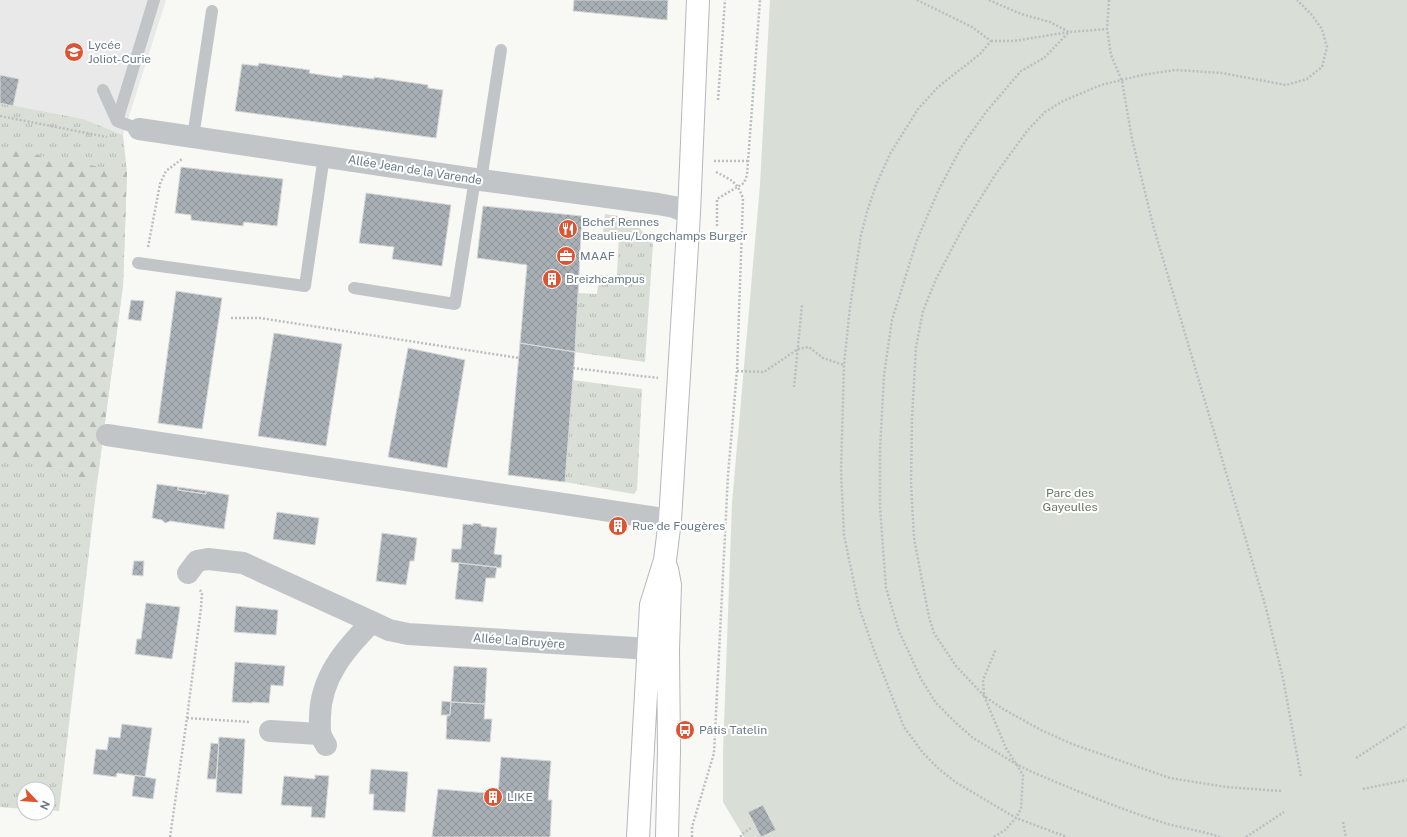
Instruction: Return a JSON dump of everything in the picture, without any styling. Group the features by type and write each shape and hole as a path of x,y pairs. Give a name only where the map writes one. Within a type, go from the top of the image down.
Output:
{"main road":[{"path":"638,837 658,649 670,585 665,560 670,520 689,213 698,0"},
{"path":"658,649 669,751 667,837"}],"street":[{"name":"Allée Jean de la Varende","path":"139,129 478,180 658,204 674,207 689,213"},
{"path":"107,435 670,520"},
{"name":"Allée La Bruyère","path":"188,573 197,561 208,559 243,563 389,630 408,634 658,649"},
{"path":"270,730 323,740 320,707 326,684 336,664 352,642 372,622"}],"lane":[{"path":"117,121 154,0"},
{"path":"196,137 212,11"},
{"path":"354,288 455,304 501,50"},
{"path":"103,90 117,121 139,129"},
{"path":"142,263 305,286 324,156"}],"path":[{"path":"718,101 725,0"},
{"path":"716,226 717,199 744,183 747,175 760,0"},
{"path":"917,0 972,27 991,41 1014,41 1069,32 1107,29"},
{"path":"989,0 1021,14 1050,22 1069,32"},
{"path":"1109,0 1107,29 1111,55 1122,81 1132,138 1152,225 1268,615 1284,678 1301,777"},
{"path":"1281,791 1226,787 1170,778 1072,744 1041,730 1003,709 984,696 956,666 934,633 929,617 914,538 911,483 912,418 916,347 923,311 936,279 967,220 995,175 1028,131 1045,112 1101,85 1175,70 1222,72 1286,85 1307,80 1322,67 1327,47 1322,29 1311,14 1297,0"},
{"path":"1069,32 1044,58 1021,71 986,112 962,146 939,189 917,240 892,320 884,375 880,450 880,507 886,588 899,631 922,679 936,703 973,738 1018,765 1124,810 1160,822 1204,831 1220,837"},
{"path":"991,41 980,54 938,87 918,109 890,154 867,212 861,235 850,307 844,365 841,464 844,535 859,607 877,661 904,727 923,753 940,770 957,783 1016,818 1067,837"},
{"path":"0,116 109,137"},
{"path":"142,263 160,184 166,171 176,162 186,157 198,154 196,137"},
{"path":"692,837 692,827 714,753 728,475 737,371 744,198 738,186 733,181 716,172 714,161 715,156"},
{"path":"692,160 748,162"},
{"path":"794,387 802,304"},
{"path":"231,318 260,318 519,358"},
{"path":"737,371 764,372 798,349 809,347 823,358 844,365"},
{"path":"573,368 662,379"},
{"path":"170,837 187,718 202,593 188,573"},
{"path":"994,837 1005,830 1016,818 1021,809 1023,775 1006,748 984,696 983,680 996,649"},
{"path":"187,718 265,723 270,730"},
{"path":"1356,758 1407,725"},
{"path":"1363,789 1407,780"},
{"path":"1246,837 1284,812"},
{"path":"1343,822 1346,837"},
{"path":"741,837 741,835 752,827"}],"shaded area":[{"name":"Lycée Joliot-Curie","path":"0,0 166,0 123,135 83,119 0,103"}],"green space":[{"name":"Parc des Gayeulles","path":"770,0 1407,0 1407,837 744,837 723,802 723,753 732,503 760,185"},
{"path":"0,103 83,119 123,135 127,172 123,285 97,483 59,811 56,811 56,781 16,781 16,808 0,807"},
{"path":"0,148 127,172 123,285 97,483 0,452"},
{"path":"605,214 631,218 653,244 645,362 575,352 578,293 597,294 599,275 617,275 619,234 603,232"},
{"path":"572,380 642,389 637,490 634,494 565,482"}],"building":[{"path":"574,0 668,0 667,20 573,11"},
{"path":"259,63 310,70 309,73 342,78 343,75 374,79 374,77 428,85 428,88 443,90 436,138 235,111 242,64 258,66"},
{"path":"0,75 19,79 13,106 0,103"},
{"path":"181,167 283,179 277,226 244,222 243,226 191,220 191,215 175,213"},
{"path":"366,193 451,205 442,266 392,259 394,247 359,243"},
{"name":"Breizhcampus","path":"483,206 582,216 575,352 520,343 527,265 477,258"},
{"path":"176,291 222,298 202,429 158,423"},
{"path":"131,300 144,301 141,321 128,319"},
{"path":"274,333 342,344 326,446 258,436"},
{"path":"520,343 575,352 565,482 508,475"},
{"path":"408,348 465,360 447,468 388,457"},
{"path":"157,484 178,487 178,490 206,494 206,491 229,495 224,529 170,521 165,523 162,520 152,518"},
{"path":"178,487 206,491 206,494 178,490"},
{"path":"277,512 319,518 315,545 273,539"},
{"name":"Rue de Fougères","path":"613,520 626,523 624,532 611,529"},
{"path":"473,523 481,524 481,526 497,528 494,554 502,555 501,568 451,562 452,549 461,549 463,524 473,525"},
{"path":"382,533 417,538 414,561 410,561 406,585 376,581"},
{"path":"134,561 144,561 143,576 132,575"},
{"path":"459,563 497,567 495,578 486,578 483,602 455,599"},
{"path":"146,603 180,607 172,659 135,654 137,639 141,639"},
{"path":"236,606 278,610 276,635 234,632"},
{"path":"235,662 285,666 283,686 271,685 269,703 232,702"},
{"path":"454,666 487,668 485,704 451,702"},
{"path":"442,701 451,702 450,715 441,715"},
{"path":"451,702 485,704 484,719 492,719 490,742 446,739 447,716 450,715"},
{"path":"122,724 152,728 145,777 117,773 116,777 93,774 96,749 107,750 109,737 120,738"},
{"path":"219,737 245,739 242,794 216,792"},
{"path":"211,743 219,744 216,779 207,779"},
{"name":"LIKE","path":"501,757 551,761 548,800 552,800 550,837 432,837 438,789 498,794"},
{"path":"371,769 408,772 405,812 373,810 374,794 369,794"},
{"path":"135,775 156,779 153,799 132,796"},
{"path":"315,775 329,776 325,818 311,817 312,807 281,805 284,776 315,779"},
{"path":"763,805 776,830 761,837 748,812"}],"place":[{"name":"Lycée Joliot-Curie","path":"74,52"},
{"name":"Bchef Rennes Beaulieu/Longchamps Burger","path":"568,229"},
{"name":"MAAF","path":"566,256"},
{"name":"Breizhcampus","path":"552,279"},
{"name":"Rue de Fougères","path":"618,526"},
{"name":"Pâtis Tatelin","path":"685,730"},
{"name":"LIKE","path":"493,797"}]}
